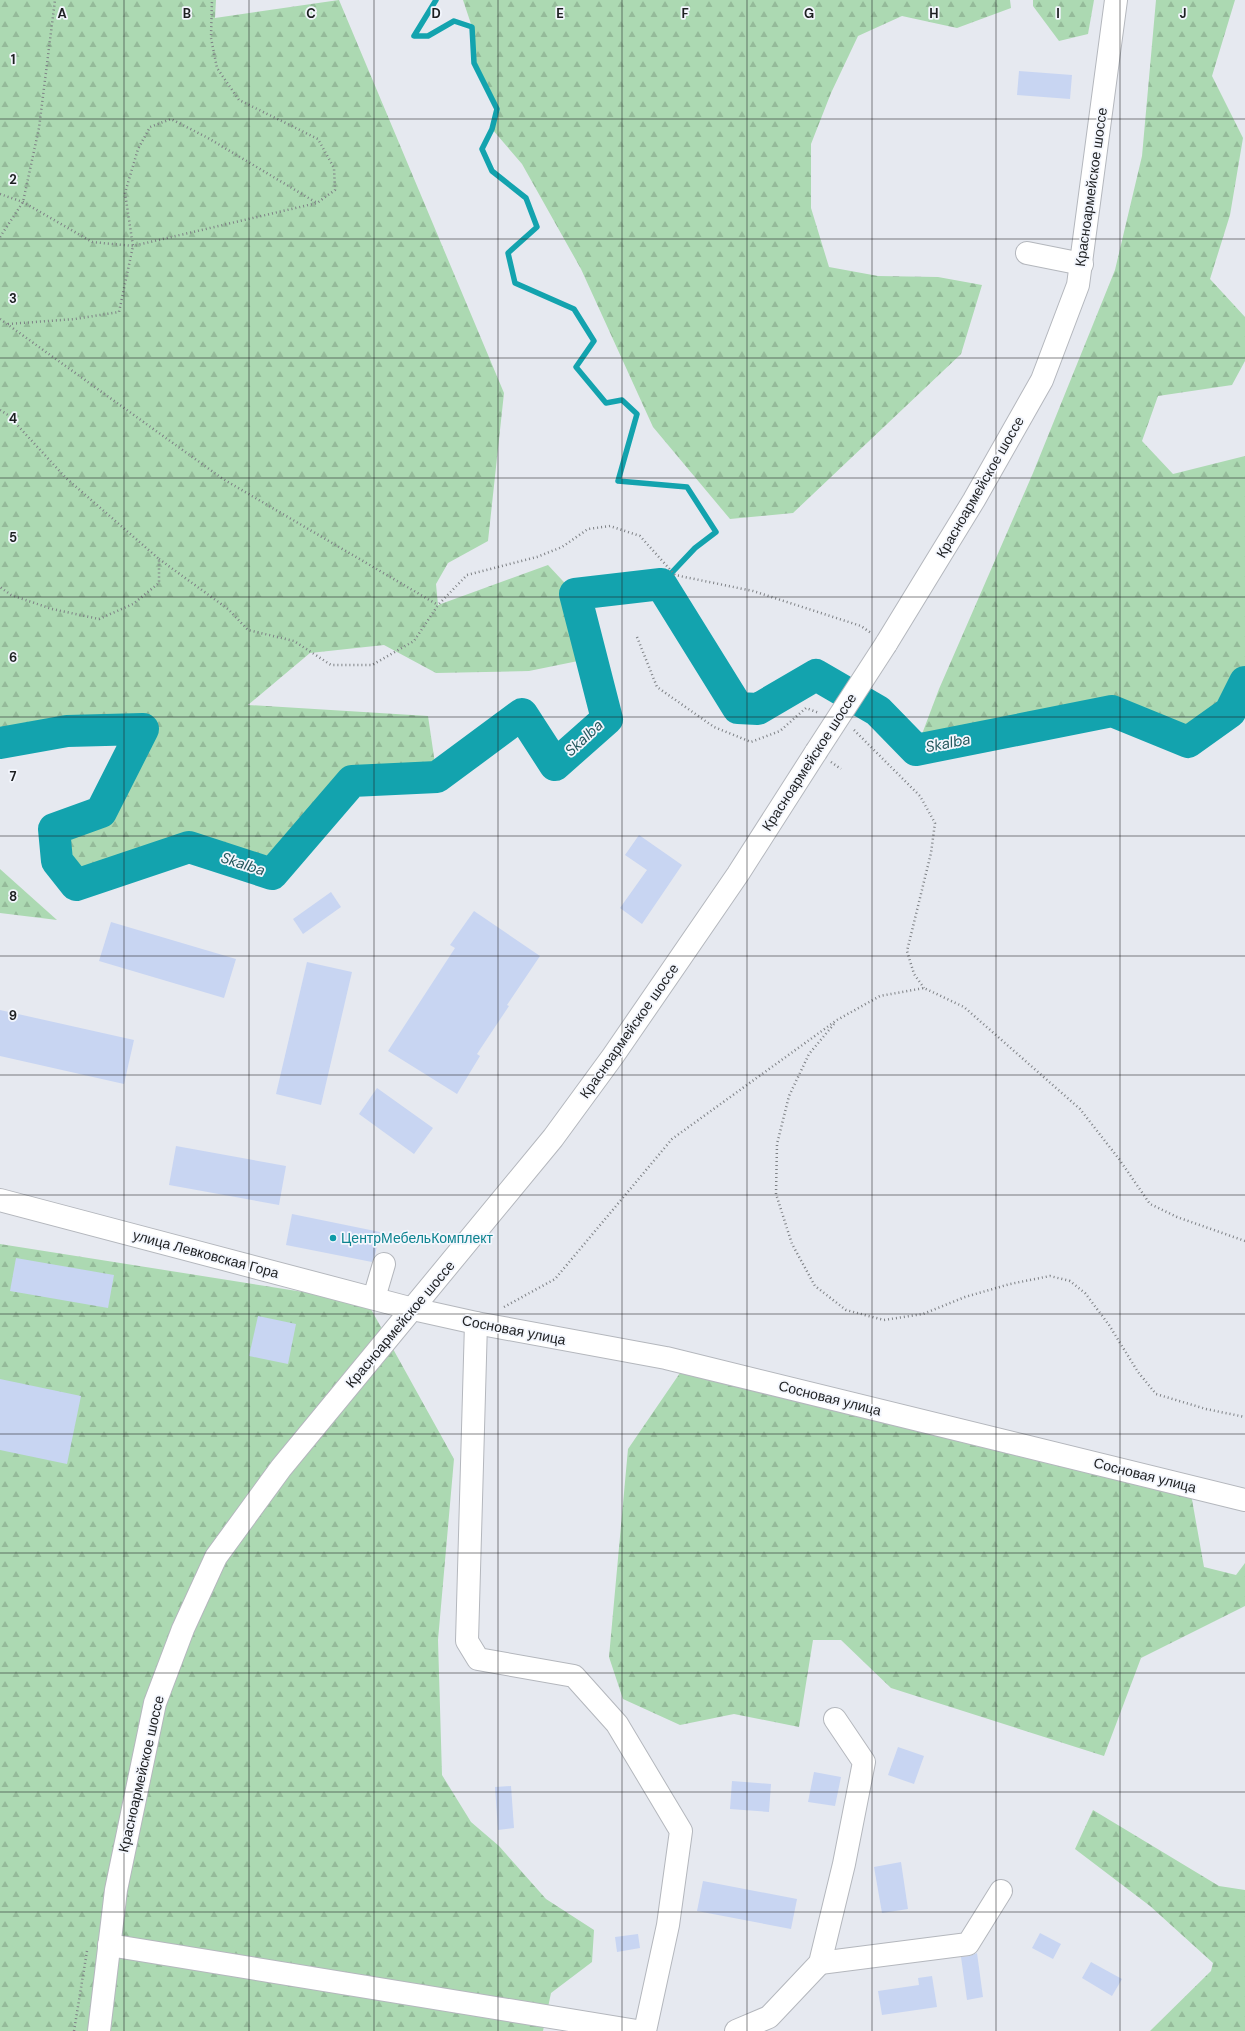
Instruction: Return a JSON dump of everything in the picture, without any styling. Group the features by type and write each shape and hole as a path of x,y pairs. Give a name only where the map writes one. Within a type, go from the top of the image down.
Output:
{"main road":[{"name":"Красноармейское шоссе","path":"98,2031 116,1890 155,1703 199,1593 216,1557 281,1468 553,1138 613,1056 738,874 886,644 974,500 1042,380 1078,285 1116,0"},
{"path":"1027,254 1082,264"},
{"name":"улица Левковская Гора","path":"0,1200 413,1309"},
{"path":"374,1298 384,1264"},
{"name":"Сосновая улица","path":"413,1309 476,1323 666,1358 1245,1500"},
{"path":"476,1323 467,1641 478,1659 574,1676 617,1724 681,1831 668,1925 645,2031"},
{"path":"736,2031 769,2017 820,1963 844,1864 864,1762 835,1719"},
{"path":"820,1963 968,1944 1001,1891"},
{"path":"109,1945 637,2031"}],"path":[{"path":"0,238 24,202 39,128 55,0"},
{"path":"0,194 24,202 92,242 133,246 317,203 335,190 334,168 318,139 239,100 217,68 211,38 212,0"},
{"path":"7,324 75,319 119,312 133,246 125,193 138,149 150,127 171,119 208,138 317,203"},
{"path":"0,319 223,478 438,604"},
{"path":"0,410 8,416 66,478 159,559 228,609 248,630 294,641 331,664 372,665 414,641 438,604 467,574 537,557 562,547 588,529 610,526 640,536 669,571 675,575 753,591 861,626"},
{"path":"0,587 11,595 52,609 98,619 133,604 159,582 159,559"},
{"path":"637,637 657,687 714,728 751,742 780,731 806,708 825,715"},
{"path":"850,727 878,752 920,796 935,823 931,853 907,951 914,974 924,988 964,1007 1080,1109 1119,1159 1150,1204 1177,1217 1245,1241"},
{"path":"502,1308 555,1279 672,1139 836,1020 880,996 924,988"},
{"path":"836,1020 809,1054 789,1096 777,1144 776,1194 792,1244 815,1286 846,1310 884,1320 923,1314 966,1297 1010,1284 1050,1276 1070,1281 1085,1293 1109,1325 1138,1372 1156,1394 1206,1409 1245,1417"}],"green space":[{"path":"0,0 216,0 215,18 339,0 504,393 488,541 448,563 436,584 438,605 548,565 575,594 578,661 529,671 436,673 384,645 310,653 248,705 428,716 437,777 352,781 272,874 189,847 76,885 57,861 54,829 101,812 142,729 67,731 0,743"},
{"path":"463,0 1010,0 1011,8 957,28 902,16 858,36 831,93 811,144 811,208 829,267 878,276 938,277 982,285 961,354 793,513 730,519 653,427 581,269 522,164 492,129 497,109 474,63 472,27"},
{"path":"1033,0 1094,0 1088,34 1059,41 1033,6"},
{"path":"1156,0 1235,0 1212,76 1243,138 1230,215 1210,279 1245,317 1245,361 1232,385 1158,396 1142,441 1173,474 1245,456 1245,682 1230,712 1188,742 1112,711 916,750 939,689 1033,473 1115,270 1142,156"},
{"path":"0,869 57,920 0,913"},
{"path":"0,1244 367,1302 454,1459 438,1640 442,1775 471,1822 499,1846 546,1899 594,1930 592,1962 551,1993 543,2031 0,2031"},
{"path":"682,1370 1191,1494 1204,1567 1236,1575 1245,1563 1245,1606 1141,1658 1104,1756 891,1688 841,1640 813,1640 799,1727 734,1714 680,1725 623,1699 609,1657 628,1449"},
{"path":"1093,1810 1219,1886 1245,1890 1245,2031 1150,2031 1211,1971 1213,1963 1150,1906 1075,1849"}],"building":[{"path":"1019,71 1072,75 1070,99 1017,95"},
{"path":"639,835 682,865 642,924 620,908 647,870 625,855"},
{"path":"331,892 341,907 303,934 293,919"},
{"path":"474,911 540,956 507,1005 509,1006 477,1054 480,1056 457,1094 388,1051 455,948 450,945"},
{"path":"111,922 236,959 224,998 99,961"},
{"path":"307,962 352,972 321,1105 276,1094"},
{"path":"0,1010 134,1040 124,1084 0,1056"},
{"path":"377,1088 433,1128 414,1154 359,1114"},
{"path":"176,1146 286,1166 279,1205 169,1185"},
{"name":"ЦентрМебельКомплект","path":"292,1214 380,1232 372,1262 286,1245"},
{"path":"16,1258 114,1275 108,1308 10,1291"},
{"path":"258,1316 296,1324 288,1364 249,1356"},
{"path":"0,1379 81,1396 67,1464 0,1450"},
{"path":"898,1747 924,1756 914,1784 888,1775"},
{"path":"814,1772 841,1777 835,1806 808,1802"},
{"path":"732,1781 771,1784 769,1812 730,1809"},
{"path":"511,1786 514,1828 498,1830 495,1787"},
{"path":"901,1862 908,1909 882,1913 874,1867"},
{"path":"703,1881 797,1899 791,1929 697,1911"},
{"path":"1040,1933 1061,1944 1053,1959 1032,1948"},
{"path":"638,1934 640,1948 617,1952 615,1937"},
{"path":"977,1953 983,1997 967,2000 961,1957 970,1956"},
{"path":"1091,1962 1122,1979 1112,1996 1082,1978"},
{"path":"932,1976 937,2007 882,2015 878,1991 919,1985 918,1978"}],"waterway":[{"path":"436,0 414,36 428,36 454,21 472,27 474,63 497,109 492,129 482,149 492,171 526,198 537,227 508,253 515,283 574,309 594,341 576,367 606,403 622,400 637,414 618,481 687,487 716,532 695,548 661,584"},
{"name":"Skalba","path":"0,743 67,731 143,729 101,812 54,829 57,861 76,885 189,847 272,874 352,781 437,777 522,714 555,765 607,719 575,594 661,584 738,708 758,709 816,675 878,711 916,750 1112,711 1188,742 1230,712 1245,682"}],"place":[{"name":"ЦентрМебельКомплект","path":"333,1238"}]}
